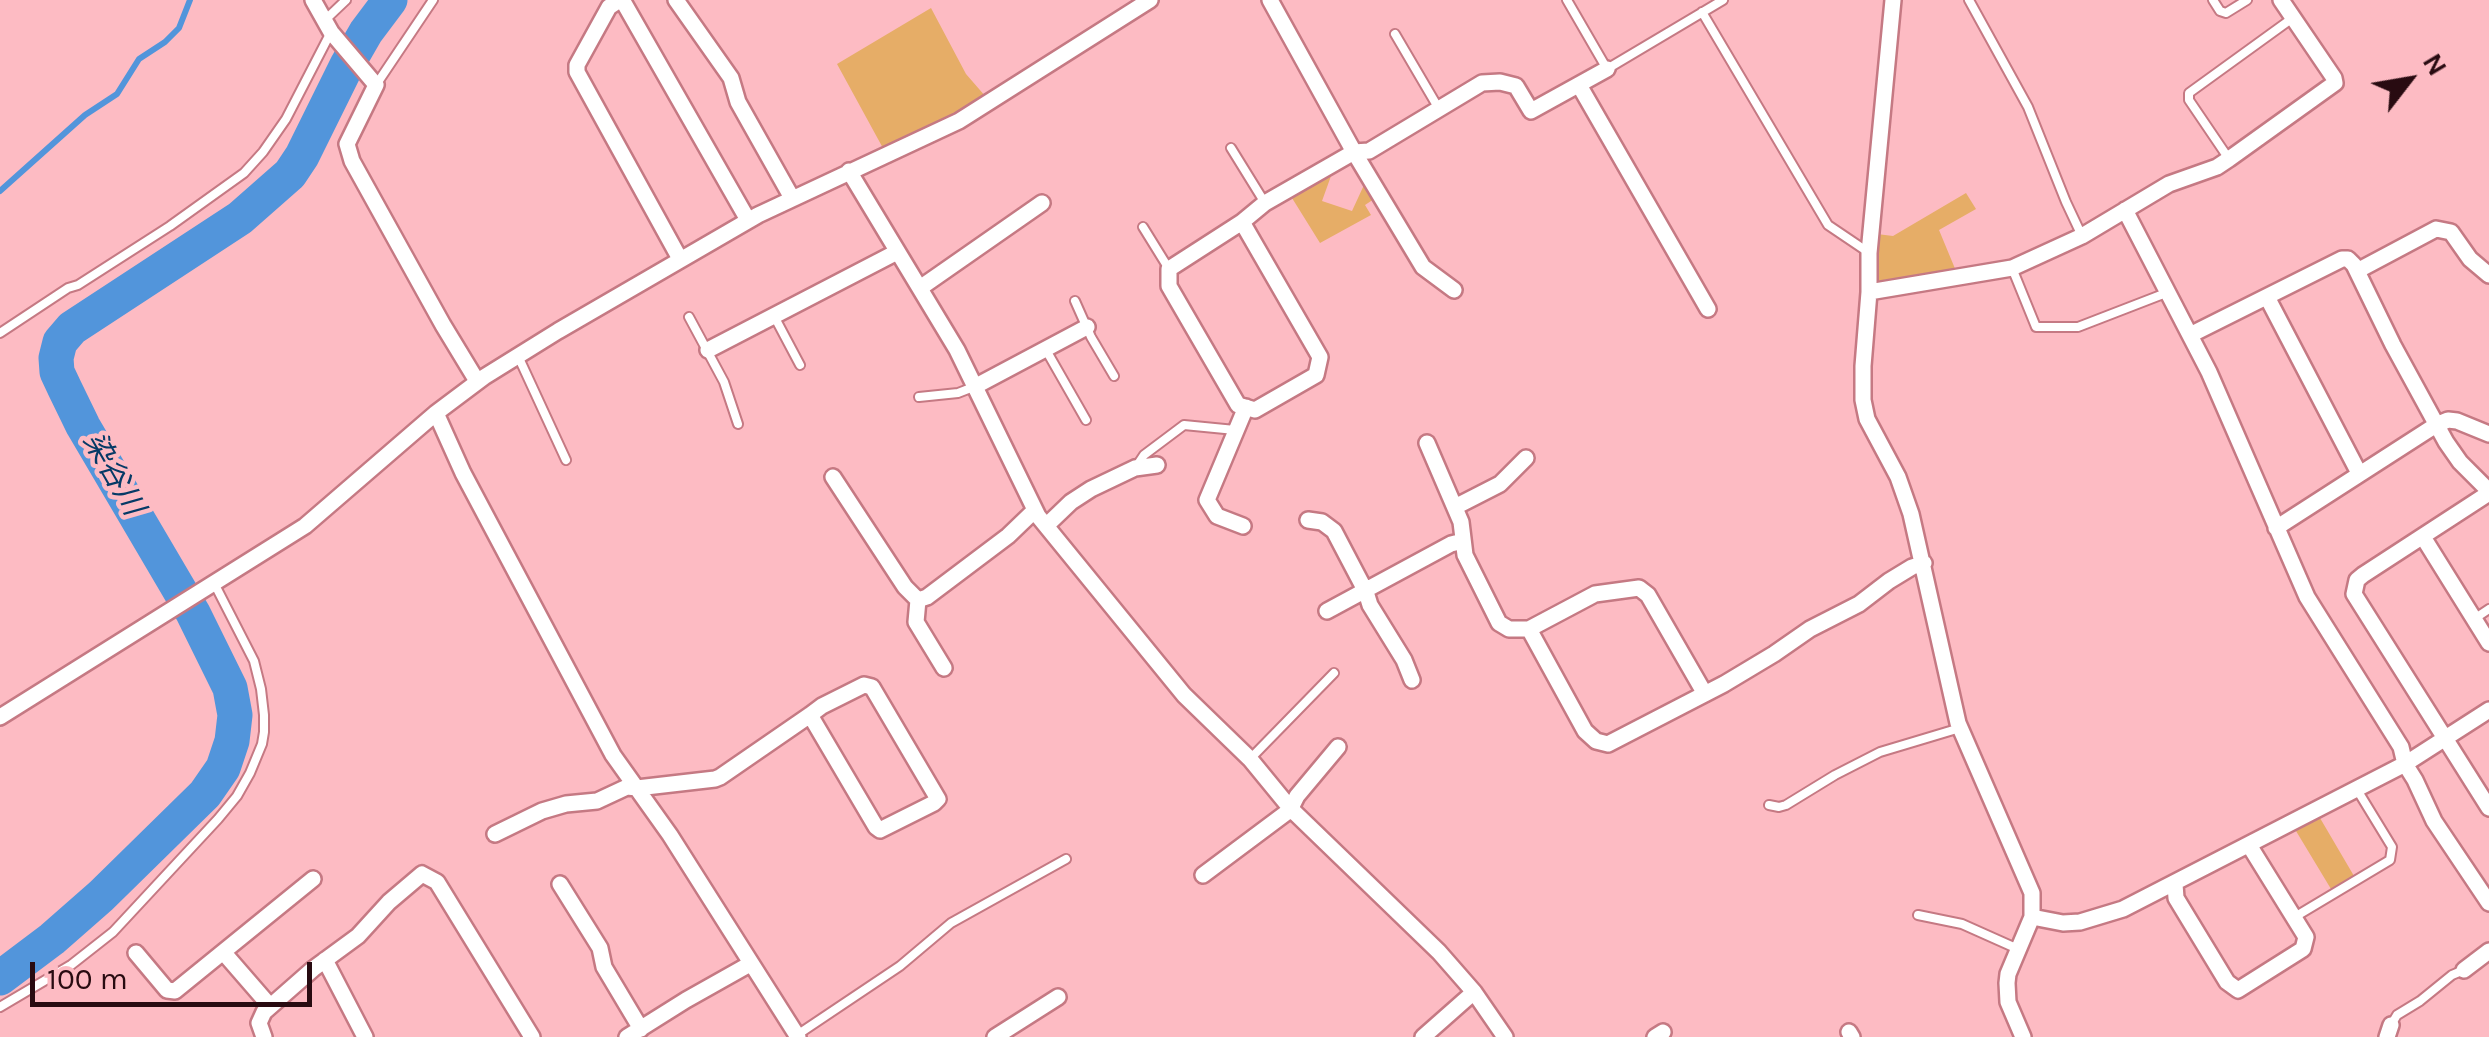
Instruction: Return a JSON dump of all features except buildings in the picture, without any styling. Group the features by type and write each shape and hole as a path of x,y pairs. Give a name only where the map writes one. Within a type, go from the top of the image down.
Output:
{"street":[{"path":"313,0 331,31 374,82 346,144 348,150 443,325 478,381"},
{"path":"676,0 728,72 738,102 792,198"},
{"path":"1270,0 1354,152 1424,267 1454,290"},
{"path":"1893,0 1869,253 1862,400 1872,429 1904,491 1960,728 2032,893 2032,917 2008,974 2006,991 2023,1037"},
{"path":"1869,292 2012,268 2082,236 2169,184 2229,159 2335,83 2281,0"},
{"path":"680,259 578,72 577,64 609,7 619,1 624,3 748,220"},
{"path":"0,717 304,526 436,412 478,381 748,220 959,120 1140,3"},
{"path":"1242,222 1320,357 1316,375 1255,410 1238,405 1169,286 1169,269 1265,203 1354,152 1369,151 1482,83 1516,86 1531,112 1607,69"},
{"path":"1579,85 1708,309"},
{"path":"849,172 957,350 1034,511 1184,695 1250,759 1291,809 1439,952 1474,992 1505,1037"},
{"path":"920,288 1042,203"},
{"path":"2125,210 2209,372 2315,613 2402,746 2405,764 2434,821 2489,903"},
{"path":"2357,271 2436,229 2451,232 2470,259 2487,269"},
{"path":"708,350 897,252"},
{"path":"2190,335 2342,259 2348,258 2357,271 2393,346 2454,455 2489,492 2363,574 2357,580 2354,594 2489,808"},
{"path":"2267,297 2359,473"},
{"path":"976,386 1087,327"},
{"path":"1243,526 1217,516 1207,500 1246,408"},
{"path":"436,412 463,473 613,755 797,1036"},
{"path":"2276,528 2436,424 2457,421 2489,434"},
{"path":"1427,443 1461,522 1465,554 1499,623 1509,629 1529,629 1595,594 1639,588 1648,596 1705,694"},
{"path":"1455,507 1500,484 1526,458"},
{"path":"1046,525 1080,495 1135,468 1157,465"},
{"path":"833,477 905,587 918,600"},
{"path":"918,600 928,597 1008,536 1034,511"},
{"path":"1308,520 1322,522 1334,531 1412,680"},
{"path":"2423,537 2489,643"},
{"path":"1327,611 1462,541"},
{"path":"1529,629 1585,731 1608,744 1764,661 1810,629 1924,563"},
{"path":"918,600 916,622 944,668"},
{"path":"495,834 554,808 588,804 628,787 715,779 810,715 864,685 872,687 938,800 880,830 810,715"},
{"path":"2032,917 2063,923 2092,920 2123,909 2405,764 2489,710"},
{"path":"1203,875 1291,809 1297,796 1338,747"},
{"path":"2174,884 2176,898 2227,982 2238,990 2303,949 2306,937 2249,845"},
{"path":"264,1037 259,1023 264,1012 286,990 358,936 417,876 426,875 440,887 532,1037"},
{"path":"136,953 162,985 175,991 313,879"},
{"path":"560,884 600,948 604,967 634,1033 750,964"},
{"path":"224,953 270,1006"},
{"path":"325,960 365,1037"},
{"path":"2464,970 2486,960"},
{"path":"1424,1037 1474,992"},
{"path":"996,1037 1058,997"}],"lane":[{"path":"0,333 154,236 244,173 286,119 346,0"},
{"path":"374,82 433,0"},
{"path":"1566,0 1607,69 1723,0"},
{"path":"1969,0 2028,107 2082,236"},
{"path":"2213,0 2220,12 2226,13 2247,0"},
{"path":"1702,12 1828,226 1869,253"},
{"path":"2229,159 2188,100 2189,93 2294,16"},
{"path":"1396,34 1439,109"},
{"path":"1230,148 1265,203"},
{"path":"1143,227 1169,269"},
{"path":"2012,268 2036,328 2078,327 2166,292"},
{"path":"1075,300 1114,376"},
{"path":"774,316 800,365"},
{"path":"689,318 732,401 738,424"},
{"path":"1046,349 1086,420"},
{"path":"518,356 566,460"},
{"path":"919,397 958,393 976,386"},
{"path":"1135,468 1144,455 1184,426 1235,430"},
{"path":"0,1007 71,965 113,932 218,819 250,773 264,732 260,689 254,660 212,585"},
{"path":"2474,618 2489,609"},
{"path":"1250,759 1334,673"},
{"path":"1769,805 1786,805 1880,752 1960,728"},
{"path":"2294,918 2390,860 2392,846 2356,788"},
{"path":"797,1036 900,966 951,923 1066,859"},
{"path":"1918,914 1962,924 2018,949"},
{"path":"2389,1031 2397,1014 2420,1001 2452,974 2464,970"}],"shaded area":[{"path":"931,8 966,74 986,97 956,117 884,150 837,64"},
{"path":"1331,176 1322,201 1352,211 1364,185 1374,199 1365,205 1371,215 1320,243 1292,198"},
{"path":"1966,193 1976,209 1939,230 1956,271 1876,281 1877,234 1893,236"},
{"path":"2320,818 2354,876 2331,889 2296,831"}],"waterway":[{"path":"0,191 85,115 117,94 139,59 179,28 190,0"},
{"name":"染谷川","path":"0,978 101,896 205,794 223,768 235,715 230,688 193,613 83,426 57,372 60,342 72,328 240,218 290,174 347,65 390,0"}]}
